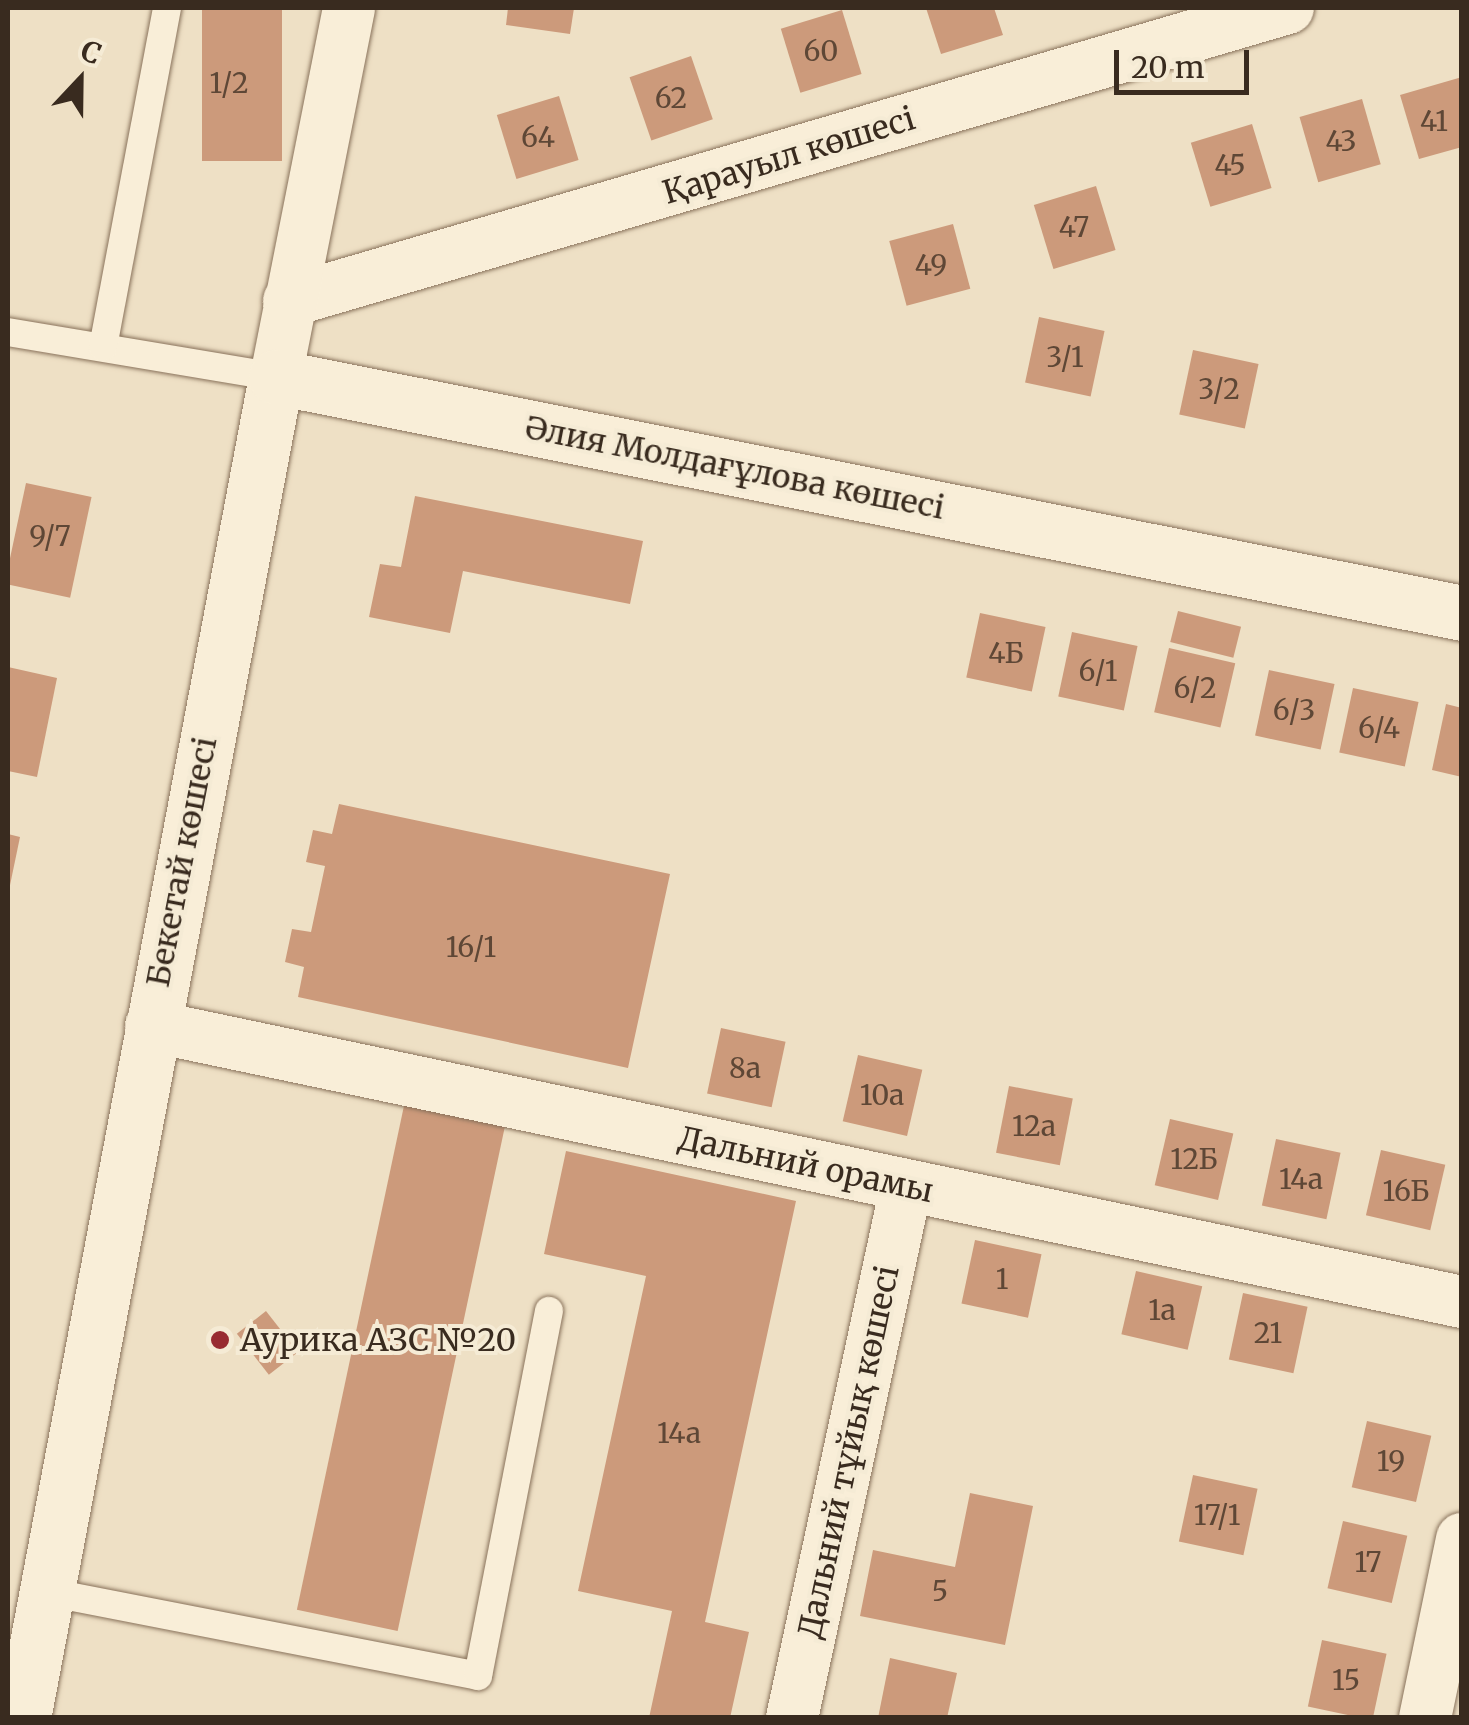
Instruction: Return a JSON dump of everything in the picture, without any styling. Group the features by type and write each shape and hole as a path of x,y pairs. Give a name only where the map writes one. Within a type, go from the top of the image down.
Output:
{"street":[{"name":"Бекетай көшесі","path":"22,1718 289,301 349,8"},
{"name":"Қарауыл көшесі","path":"289,301 1288,8"},
{"name":"Әлия Молдағұлова көшесі","path":"276,377 1462,613"},
{"name":"Дальний орамы","path":"151,1026 1462,1302"},
{"name":"Дальний тұйық көшесі","path":"792,1718 906,1186"},
{"path":"1425,1718 1462,1539"},
{"path":"8,1714 22,1718"}],"lane":[{"path":"103,347 167,8"},
{"name":"Әлия Молдағұлова көшесі","path":"8,332 276,377"},
{"path":"47,1592 478,1676 549,1312"}],"building":[{"path":"202,8 282,8 282,161 202,161"},
{"path":"508,8 574,8 570,34 506,25"},
{"path":"926,8 994,8 1003,35 941,54"},
{"path":"842,10 862,74 800,93 781,29"},
{"path":"691,56 713,119 651,141 630,77"},
{"path":"1462,77 1462,147 1419,159 1400,95"},
{"path":"559,96 579,160 516,179 497,115"},
{"path":"1362,99 1381,164 1318,182 1300,117"},
{"path":"1252,124 1272,188 1210,207 1191,143"},
{"path":"1096,186 1116,250 1053,269 1034,205"},
{"path":"953,224 970,289 907,306 889,241"},
{"path":"1039,317 1105,331 1091,396 1025,383"},
{"path":"1193,350 1259,364 1245,428 1179,415"},
{"path":"26,483 92,497 70,598 8,584"},
{"path":"415,496 643,541 630,604 463,571 450,633 369,617 380,564 401,567"},
{"path":"1178,611 1241,627 1233,658 1170,642"},
{"path":"980,613 1046,627 1032,691 966,678"},
{"path":"1072,632 1138,646 1124,710 1058,697"},
{"path":"1169,648 1235,663 1220,728 1154,712"},
{"path":"8,667 57,678 37,777 8,771"},
{"path":"1269,670 1335,684 1321,749 1255,736"},
{"path":"1353,688 1419,702 1405,766 1339,753"},
{"path":"1446,704 1462,708 1462,777 1432,770"},
{"path":"339,804 670,874 628,1068 298,997 304,967 285,962 292,929 311,932 325,866 306,862 313,830 332,834"},
{"path":"8,834 20,837 9,890 8,890"},
{"path":"721,1028 786,1042 772,1107 707,1094"},
{"path":"858,1055 922,1070 907,1136 843,1121"},
{"path":"1009,1086 1073,1098 1060,1165 996,1153"},
{"path":"405,1101 506,1122 398,1631 297,1610"},
{"path":"1170,1119 1233,1134 1218,1200 1155,1185"},
{"path":"1276,1139 1341,1153 1326,1219 1262,1206"},
{"path":"1381,1150 1445,1165 1430,1230 1366,1215"},
{"path":"566,1151 796,1201 705,1622 749,1632 730,1718 649,1718 672,1611 578,1591 646,1276 544,1254"},
{"path":"975,1240 1042,1254 1028,1318 961,1304"},
{"path":"1136,1271 1202,1286 1188,1350 1121,1334"},
{"path":"1243,1293 1308,1307 1293,1373 1229,1360"},
{"path":"266,1311 298,1352 269,1375 237,1334"},
{"path":"1367,1421 1431,1436 1416,1502 1352,1487"},
{"path":"1193,1475 1258,1489 1243,1555 1179,1542"},
{"path":"970,1493 1033,1506 1005,1645 860,1616 873,1550 955,1567"},
{"path":"1343,1521 1407,1536 1392,1603 1327,1588"},
{"path":"1322,1640 1387,1654 1373,1718 1308,1707"},
{"path":"890,1658 957,1673 947,1718 878,1718"}],"place":[{"name":"Аурика АЗС №20","path":"220,1340"}]}
